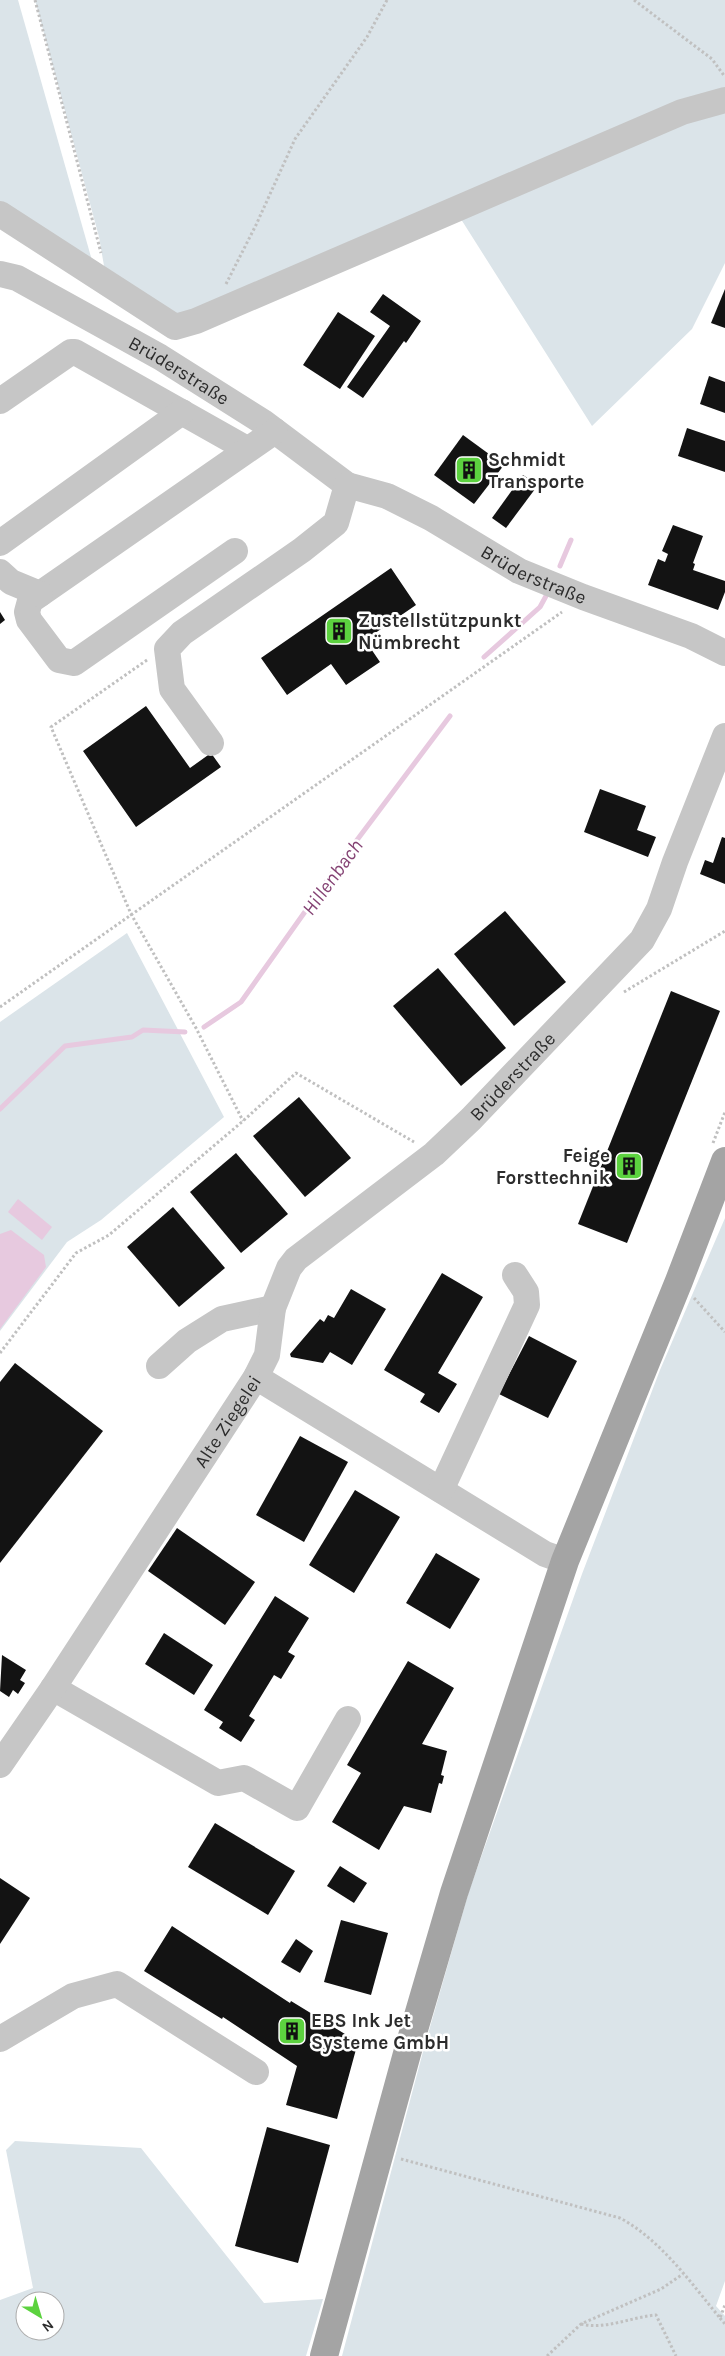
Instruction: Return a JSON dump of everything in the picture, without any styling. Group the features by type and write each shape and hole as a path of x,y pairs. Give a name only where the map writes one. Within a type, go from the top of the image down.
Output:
{"main road":[{"path":"324,2356 454,1893 565,1560 679,1281 725,1161"}],"street":[{"path":"0,214 175,327 189,323 585,152 682,112 725,100"},
{"name":"Brüderstraße","path":"0,274 17,278 148,350 275,431 347,485 387,496 432,518 519,571 583,597 691,636 725,653"},
{"path":"0,401 71,352 75,352 247,449"},
{"path":"0,543 182,412"},
{"path":"236,551 74,662 59,660 29,620 28,607 30,601 275,431"},
{"path":"210,743 172,690 167,649 182,633 302,550 336,523 347,485"},
{"path":"0,572 11,582 40,594"},
{"name":"Brüderstraße","path":"256,1377 267,1355 273,1308 289,1268 296,1259 434,1154 471,1119 642,940 660,909 675,862 725,736"},
{"path":"441,1490 527,1305 526,1292 515,1275"},
{"path":"159,1366 186,1341 222,1319 273,1308"},
{"name":"Alte Ziegelei","path":"0,1765 53,1688 256,1377 545,1554 565,1560"},
{"path":"53,1688 218,1783 244,1778 298,1808 348,1719"},
{"path":"0,2038 73,1996 117,1984 256,2072"}],"path":[{"path":"35,0 99,237 107,283"},
{"path":"222,291 256,225 295,139 367,37 386,0"},
{"path":"634,0 712,59 725,77"},
{"path":"0,1007 583,597"},
{"path":"172,644 51,727 131,914 196,1028 243,1122"},
{"path":"617,996 725,931"},
{"path":"0,1353 76,1253 109,1235 243,1122 296,1073 434,1154"},
{"path":"679,1281 725,1332"},
{"path":"380,2153 620,2218 639,2228 683,2274 725,2324"},
{"path":"547,2356 581,2324 662,2289 683,2274"},
{"path":"720,2318 725,2305"},
{"path":"581,2324 595,2327 642,2316 656,2315 676,2356"}],"shaded area":[{"path":"0,0 18,0 93,264 0,205"},
{"path":"35,0 725,0 725,263 692,329 592,426 459,216 175,327 107,283 99,237"},
{"path":"127,933 224,1117 101,1220 67,1242 0,1331 0,1022"},
{"path":"18,1199 52,1227 42,1240 8,1212"},
{"path":"725,1218 725,2281 716,2306 725,2316 725,2356 342,2356 424,2048 469,1891 582,1574 660,1370"},
{"path":"11,1230 44,1255 46,1267 0,1329 0,1234"},
{"path":"15,2141 141,2148 264,2303 323,2299 306,2356 0,2356 0,2300 15,2295 15,2341 65,2341 65,2291 25,2291 33,2288 6,2150"}],"building":[{"path":"725,289 725,328 711,323"},
{"path":"383,294 421,321 406,343 404,341 363,398 347,387 390,326 370,312"},
{"path":"338,312 375,336 340,389 303,365"},
{"path":"709,376 725,382 725,413 700,404"},
{"path":"687,428 725,441 725,472 678,456"},
{"name":"Schmidt Transporte","path":"463,435 504,465 474,504 434,475"},
{"path":"523,475 538,485 506,528 492,518"},
{"path":"673,525 703,536 693,563 695,564 693,570 725,581 725,592 718,610 648,585 658,559 665,562 668,554 662,551"},
{"name":"Zustellstützpunkt Nümbrecht","path":"391,568 416,605 365,640 380,662 346,685 331,664 287,695 261,658"},
{"path":"0,612 5,620 0,624"},
{"path":"146,706 190,768 211,753 221,767 136,827 83,751"},
{"path":"600,789 646,806 637,830 656,837 648,857 584,832"},
{"path":"722,837 725,838 725,884 700,874 705,860 713,863"},
{"path":"505,911 566,982 514,1026 454,954"},
{"path":"438,968 506,1048 461,1086 393,1006"},
{"name":"Feige Forsttechnik","path":"671,991 720,1011 627,1243 578,1224"},
{"path":"299,1097 351,1158 305,1197 253,1136"},
{"path":"236,1153 288,1214 241,1253 190,1192"},
{"path":"173,1207 225,1268 179,1307 127,1247"},
{"path":"442,1273 483,1297 438,1373 457,1384 439,1413 420,1402 425,1394 384,1370"},
{"path":"351,1289 386,1309 352,1365 330,1352 323,1363 291,1357 290,1354 320,1319 324,1322 328,1315 334,1318"},
{"path":"529,1336 577,1361 548,1418 499,1394"},
{"path":"15,1363 103,1431 0,1563 0,1382"},
{"path":"300,1436 348,1462 304,1542 256,1515"},
{"path":"355,1490 400,1517 354,1593 309,1565"},
{"path":"177,1528 255,1582 225,1625 148,1571"},
{"path":"436,1553 480,1579 450,1629 406,1603"},
{"path":"275,1596 309,1618 288,1652 295,1656 281,1679 274,1675 249,1716 255,1720 241,1742 219,1728 223,1722 204,1710"},
{"path":"164,1633 213,1665 194,1695 145,1664"},
{"path":"2,1655 26,1670 20,1680 25,1683 18,1694 13,1690 9,1697 0,1691"},
{"path":"408,1661 454,1688 422,1744 447,1751 441,1775 444,1776 442,1784 439,1783 431,1813 404,1806 379,1850 332,1822 361,1773 347,1765"},
{"path":"215,1823 295,1871 268,1915 188,1867"},
{"path":"340,1866 367,1883 354,1903 327,1886"},
{"path":"0,1878 30,1898 0,1944"},
{"path":"341,1920 388,1933 371,1995 324,1982"},
{"name":"EBS Ink Jet Systeme GmbH","path":"172,1926 290,2003 291,2001 358,2042 337,2119 286,2105 297,2066 223,2017 222,2019 144,1971"},
{"path":"296,1939 313,1951 300,1973 281,1962"},
{"path":"267,2127 330,2145 298,2263 235,2246"}],"waterway":[{"name":"Hillenbach","path":"560,566 571,540"},
{"name":"Hillenbach","path":"484,657 540,607 546,596"},
{"name":"Hillenbach","path":"204,1027 241,1002 336,868 450,716"},
{"name":"Hillenbach","path":"0,1109 65,1046 132,1037 143,1030 185,1032"}],"place":[{"name":"Schmidt Transporte","path":"469,470"},
{"name":"Zustellstützpunkt Nümbrecht","path":"339,631"},
{"name":"Feige Forsttechnik","path":"629,1166"},
{"name":"EBS Ink Jet Systeme GmbH","path":"292,2031"}]}
